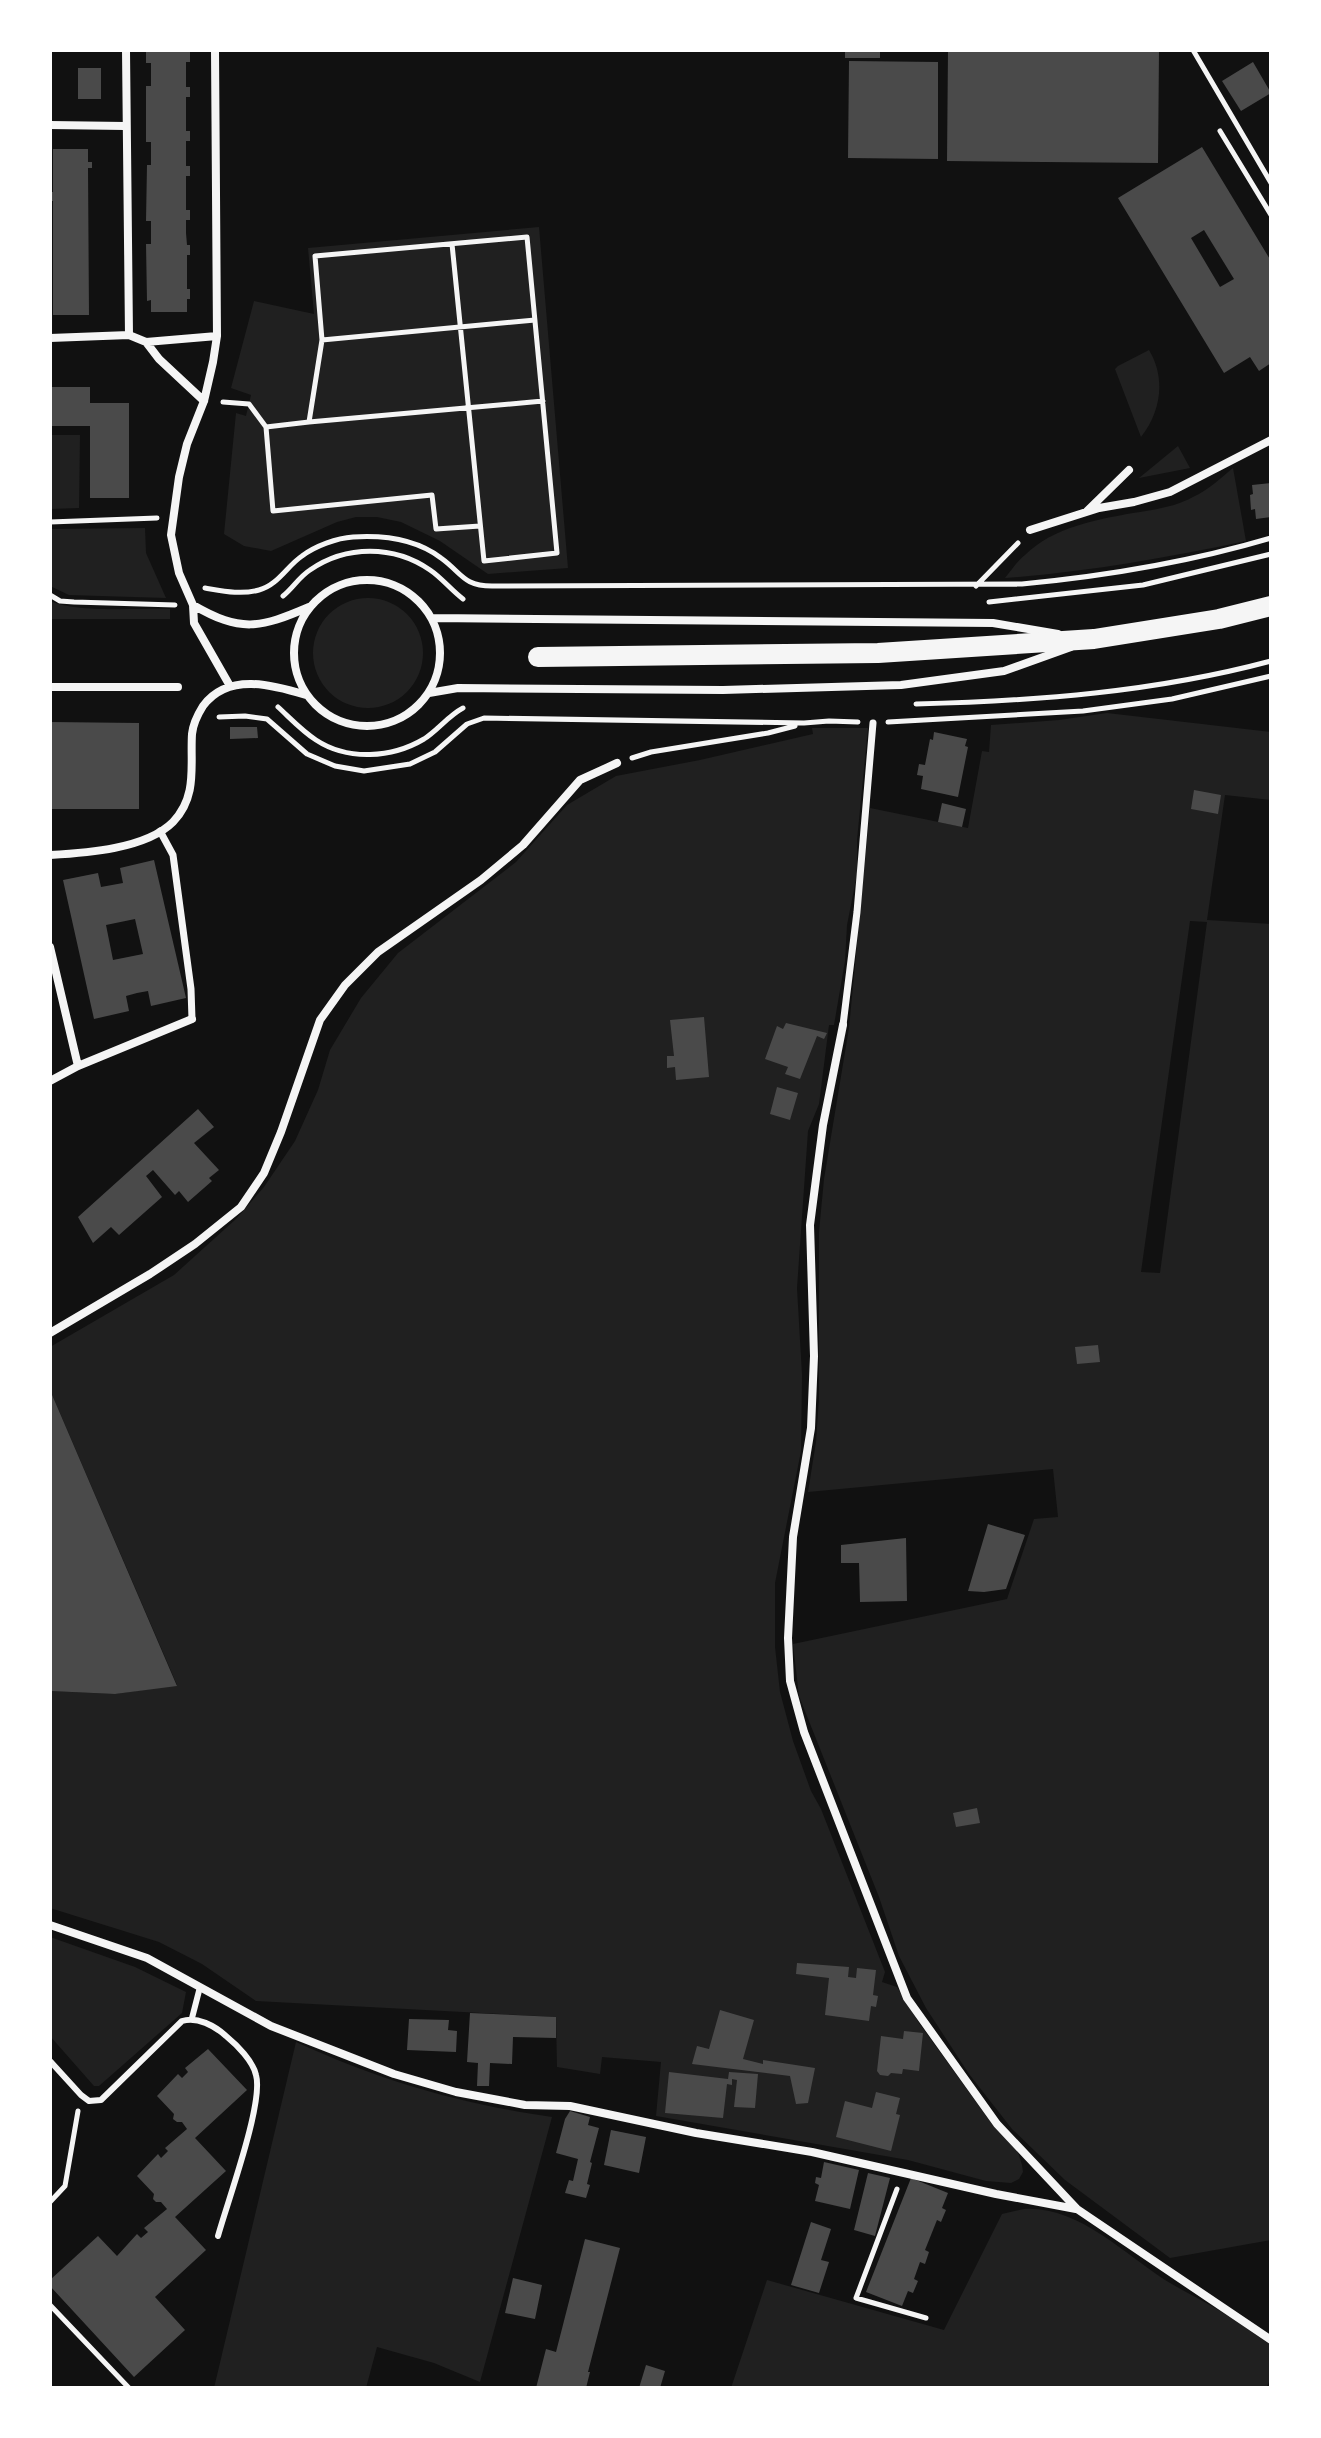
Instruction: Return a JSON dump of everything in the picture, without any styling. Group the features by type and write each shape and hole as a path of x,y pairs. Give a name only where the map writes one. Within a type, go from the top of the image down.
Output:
{"main road":[{"path":"538,657 878,653 1094,639 1219,619 1271,606"}],"street":[{"path":"126,50 129,335"},
{"path":"215,50 217,336 204,401 187,444 172,518 173,553 193,605 194,623 230,686"},
{"path":"50,125 125,126"},
{"path":"50,338 129,335 146,342 217,336"},
{"path":"146,342 159,359 204,401"},
{"path":"1030,530 1086,512 1170,492 1271,440"},
{"path":"1086,512 1129,470"},
{"path":"374,580 407,592 432,618 440,643 439,669 429,693 419,705 392,723 376,727 344,724 330,717 306,695 293,660 294,641 300,623 323,594 338,585 374,580"},
{"path":"193,605 223,621 248,625 275,621 310,607"},
{"path":"432,618 993,623 1094,639"},
{"path":"429,693 458,688 723,690 901,685 1004,671 1094,639"},
{"path":"50,855 123,846 160,831 173,822 188,798 193,771 193,728 201,709 214,694 230,686 265,685 306,695"},
{"path":"50,687 178,687"},
{"path":"873,723 857,912 843,1025 823,1125 810,1225 814,1356 811,1428 793,1537 788,1638 790,1681 796,1706 823,1784 907,1998 997,2124 1077,2209 1271,2340"},
{"path":"50,1333 150,1274 195,1244 241,1207 264,1173 320,1020 345,985 378,952 481,880 523,845 580,780 617,763"},
{"path":"50,1081 78,1066 192,1019 191,989 173,855 160,831"},
{"path":"50,947 78,1066"},
{"path":"50,1925 147,1958 271,2026 394,2074 456,2092 525,2105 570,2106 696,2133 812,2152 1077,2209"}],"lane":[{"path":"192,2018 201,1986"},
{"path":"50,2061 89,2101 101,2100 182,2021 192,2018 218,2029 237,2046 256,2074 257,2104 218,2236"}],"path":[{"path":"1193,50 1271,183"},
{"path":"1220,131 1271,215"},
{"path":"309,422 322,340 315,256 527,237 557,553 484,561 452,244"},
{"path":"322,340 535,320"},
{"path":"204,401 249,404 266,427 273,511 432,495 436,529 480,526"},
{"path":"266,427 543,401"},
{"path":"50,522 172,518"},
{"path":"976,586 1030,530"},
{"path":"173,605 167,592 204,588 240,593 262,589 273,583 301,556 349,537 407,541 442,558 468,582 482,586 976,586 1077,579 1229,550 1271,538"},
{"path":"279,599 298,580 325,561 357,551 373,551 389,552 416,562 464,599"},
{"path":"983,602 1143,585 1271,554"},
{"path":"50,595 60,601 74,602 193,605"},
{"path":"197,717 267,719 307,754 335,766 364,771 410,764 435,752 467,724 484,718 873,723 1083,711 1172,699 1271,676"},
{"path":"617,763 651,752 768,733 804,723"},
{"path":"50,2202 65,2186 81,2095"},
{"path":"903,2173 856,2298 926,2318"},
{"path":"50,2305 129,2388"}],"shaded area":[{"path":"539,227 568,568 488,574 440,541 401,522 377,517 356,517 337,522 271,551 244,546 224,534 236,413 246,416 251,395 231,388 254,301 314,314 308,248"},
{"path":"1149,350 1158,372 1159,395 1153,417 1141,437 1115,369"},
{"path":"50,435 80,435 79,508 50,509"},
{"path":"1178,446 1190,468 1139,478"},
{"path":"1233,468 1246,541 1126,564 1005,578 1036,545 1062,531 1179,503 1204,491"},
{"path":"145,528 146,553 166,598 69,595 50,586 50,529"},
{"path":"368,598 389,603 407,614 418,632 423,653 418,674 407,692 389,703 368,708 347,703 329,692 318,674 313,653 318,632 329,614 347,603"},
{"path":"50,601 91,609 170,609 170,619 50,619"},
{"path":"1107,713 1271,732 1271,800 1225,795 1207,920 1271,924 1271,2240 1170,2258 1065,2180 1012,2129 969,2074 926,2008 899,1956 879,1897 799,1696 793,1644 1007,1599 1034,1519 1058,1517 1053,1469 808,1492 819,1398 819,1232 824,1179 849,1028 870,808 968,828 982,751 989,752 991,725","holes":["1190,921 1207,922 1160,1273 1141,1272"]},
{"path":"812,728 868,728 857,840 857,874 847,925 845,961 834,1025 829,1025 819,1104 808,1131 797,1288 802,1375 801,1451 775,1583 775,1647 780,1692 811,1791 821,1809 885,1972 882,1982 897,1987 919,2023 992,2124 1017,2149 1023,2172 1019,2179 1011,2183 986,2181 908,2160 656,2116 661,2062 602,2057 600,2074 557,2067 556,2017 256,2001 202,1964 159,1942 50,1908 50,1691 115,1694 177,1685 50,1390 50,1347 174,1275 236,1219 264,1187 295,1141 318,1090 330,1050 361,998 398,953 516,862 567,805 616,776 813,734"},
{"path":"50,1937 135,1967 186,1992 182,2013 99,2086 94,2086 50,2036"},
{"path":"296,2042 360,2069 421,2089 484,2105 552,2117 480,2382 434,2363 377,2347 366,2388 214,2388"},
{"path":"1024,2209 1044,2210 1081,2223 1165,2280 1271,2345 1271,2378 1266,2388 731,2388 767,2280 944,2330 1002,2214"}],"building":[{"path":"146,50 190,52 190,62 186,62 186,87 190,87 190,97 186,97 186,131 190,131 190,141 186,141 186,166 190,166 190,176 186,176 186,210 190,210 190,220 186,220 187,245 190,245 190,255 187,255 190,299 187,299 187,312 151,312 151,300 147,301 146,244 151,244 151,221 146,221 147,165 151,165 151,142 146,142 146,86 151,86 151,63 146,63"},
{"path":"845,50 880,50 880,58 845,58"},
{"path":"948,50 1159,50 1158,163 947,161"},
{"path":"849,61 938,62 938,159 848,158"},
{"path":"1253,62 1271,93 1241,111 1222,81"},
{"path":"78,68 101,68 101,99 78,99"},
{"path":"1202,147 1271,261 1271,363 1259,371 1250,357 1224,373 1118,198","holes":["1204,230 1234,279 1220,287 1191,238"]},
{"path":"53,149 88,149 88,162 92,162 92,168 88,168 89,315 53,315 53,201 50,201 50,192 53,192"},
{"path":"50,387 90,387 90,403 129,403 129,498 90,498 90,426 50,426"},
{"path":"1271,483 1271,517 1256,519 1255,509 1251,510 1252,485"},
{"path":"50,722 139,723 139,809 50,809"},
{"path":"230,727 257,727 258,738 230,739"},
{"path":"934,732 967,739 958,797 921,789 923,776 917,775 919,764 925,765"},
{"path":"1194,790 1221,795 1218,814 1191,809"},
{"path":"942,803 966,809 962,827 938,822"},
{"path":"154,860 186,998 151,1006 148,991 137,993 126,996 129,1011 94,1019 63,880 98,873 101,887 123,883 120,868","holes":["135,919 143,954 113,960 106,925"]},
{"path":"704,1017 709,1077 676,1080 675,1067 667,1068 667,1056 674,1056 670,1020"},
{"path":"786,1023 827,1033 824,1039 817,1036 800,1079 785,1074 788,1067 765,1059 777,1026 783,1029"},
{"path":"777,1087 798,1093 790,1120 770,1114"},
{"path":"198,1109 214,1127 194,1143 219,1170 209,1178 212,1181 188,1202 179,1191 175,1195 153,1170 146,1176 162,1197 119,1235 111,1227 93,1243 78,1217"},
{"path":"1098,1345 1100,1362 1077,1364 1075,1347"},
{"path":"50,1390 177,1686 115,1694 50,1691"},
{"path":"988,1524 1025,1535 1006,1589 968,1591"},
{"path":"906,1538 907,1601 860,1602 859,1563 841,1563 841,1545"},
{"path":"977,1808 980,1823 956,1827 953,1813"},
{"path":"797,1963 849,1967 848,1977 856,1978 857,1968 876,1970 873,1995 878,1996 876,2007 871,2006 869,2021 825,2015 829,1978 796,1974"},
{"path":"720,2010 754,2020 743,2059 763,2064 763,2060 815,2068 808,2103 796,2104 790,2076 692,2064 697,2046 709,2049"},
{"path":"470,2013 556,2017 556,2038 513,2037 512,2064 490,2063 489,2086 477,2086 478,2063 467,2062"},
{"path":"409,2019 449,2020 448,2030 457,2031 456,2052 407,2050"},
{"path":"904,2031 923,2033 919,2071 903,2069 902,2074 880,2075 877,2071 881,2036 903,2039"},
{"path":"208,2049 247,2090 195,2138 226,2171 175,2217 206,2250 155,2297 185,2330 134,2377 50,2286 50,2280 98,2236 117,2256 137,2234 141,2238 148,2232 144,2228 167,2209 153,2199 154,2194 137,2176 158,2154 161,2158 168,2151 165,2148 187,2129 182,2122 173,2119 174,2114 157,2096 178,2074 182,2078 188,2072 185,2068"},
{"path":"669,2072 728,2079 729,2072 758,2074 755,2108 734,2107 737,2080 732,2079 732,2085 727,2084 723,2118 665,2113"},
{"path":"876,2092 900,2098 896,2114 900,2115 891,2151 836,2137 845,2101 872,2108"},
{"path":"570,2111 590,2117 588,2125 599,2128 590,2162 587,2184 590,2185 586,2198 565,2193 569,2180 573,2181 578,2159 556,2153"},
{"path":"611,2130 646,2137 639,2173 604,2165"},
{"path":"824,2162 859,2170 850,2209 815,2201 819,2185 815,2183 816,2177 821,2178"},
{"path":"868,2173 890,2178 875,2236 854,2230"},
{"path":"911,2178 948,2193 942,2208 946,2210 941,2222 937,2220 925,2250 929,2252 925,2264 920,2262 914,2279 918,2281 913,2293 908,2291 902,2306 866,2292"},
{"path":"811,2222 831,2229 821,2260 829,2262 819,2293 791,2285"},
{"path":"585,2239 620,2248 586,2388 536,2388 546,2349 556,2352"},
{"path":"513,2278 542,2285 535,2319 505,2313"},
{"path":"646,2365 665,2371 660,2388 639,2388"}]}
